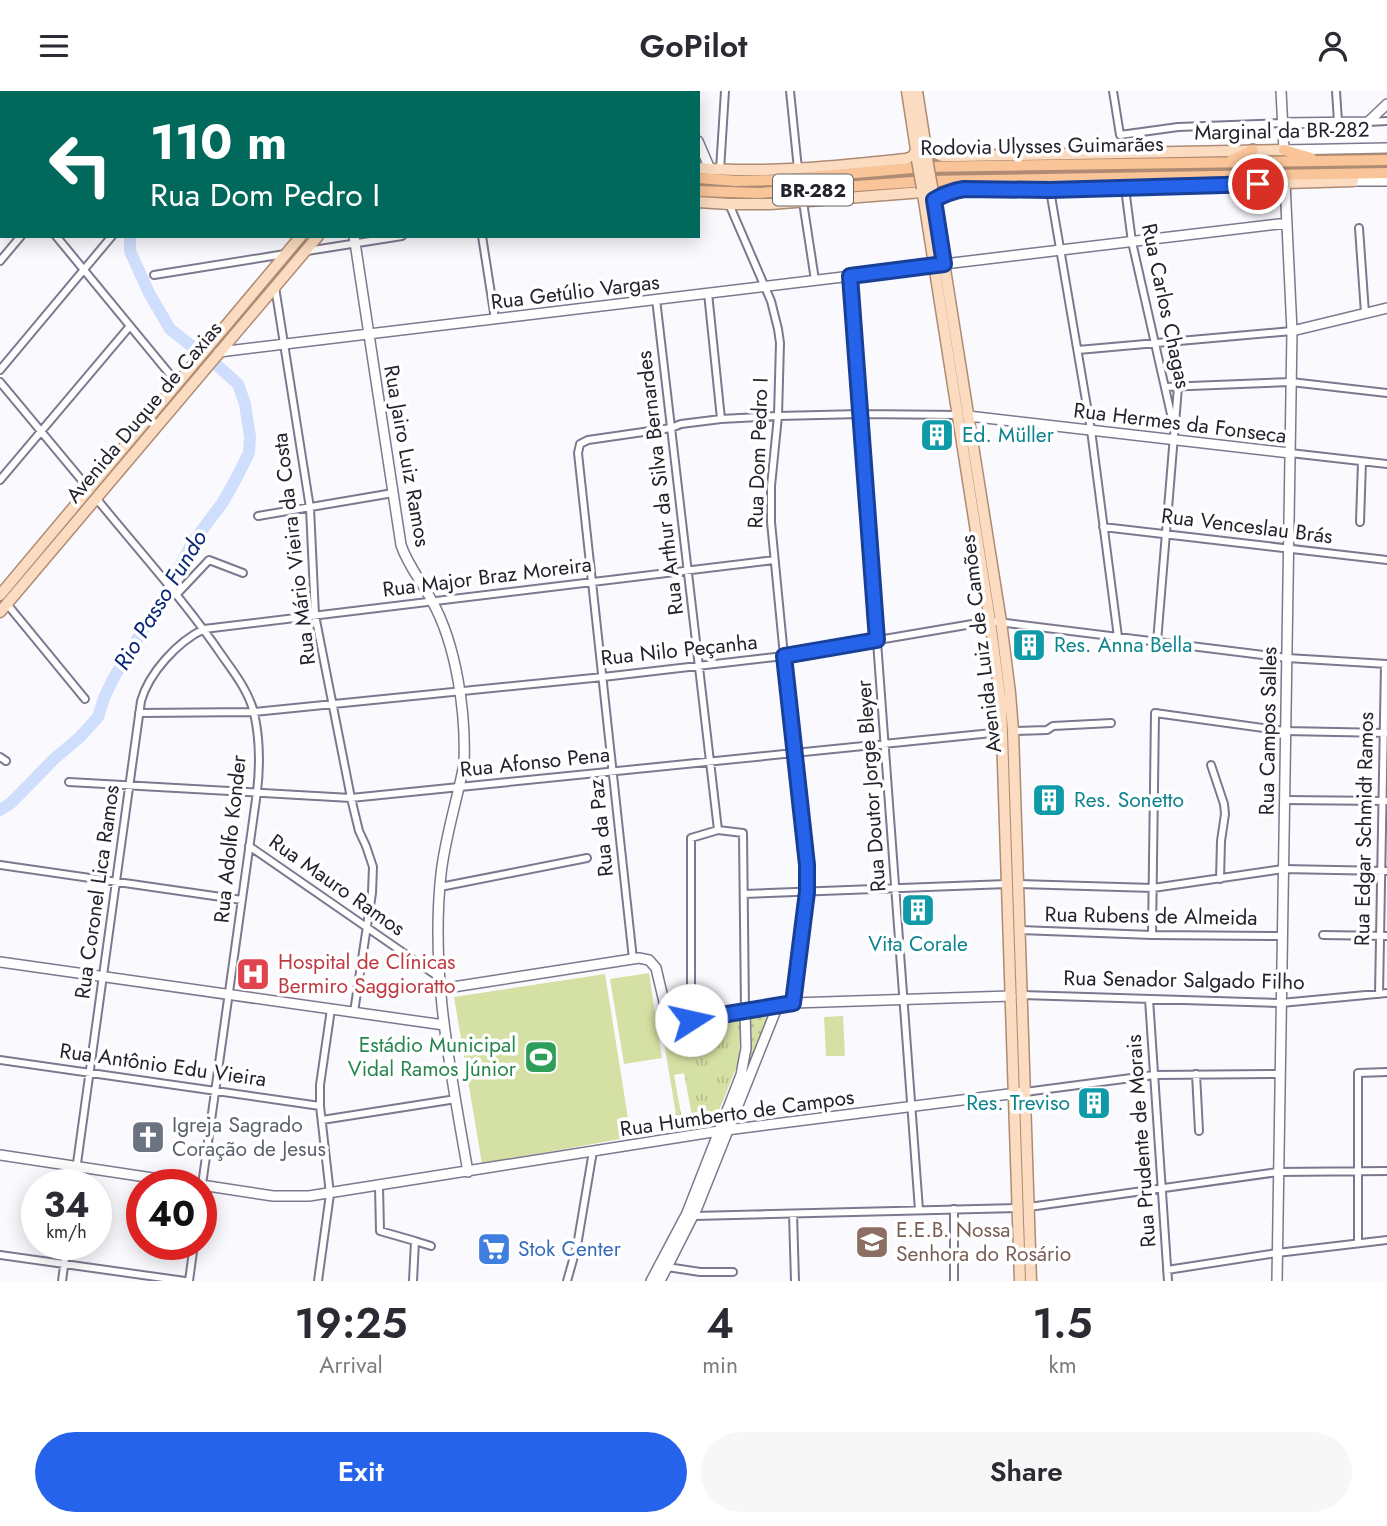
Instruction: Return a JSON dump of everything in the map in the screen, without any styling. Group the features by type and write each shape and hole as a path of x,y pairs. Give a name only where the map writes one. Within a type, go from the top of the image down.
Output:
{"highway":[{"path":"1228,162 1253,150"},
{"path":"1284,150 1320,161"},
{"name":"Rodovia Ulysses Guimarães","path":"700,178 755,181 924,167 1387,160"},
{"path":"1353,181 1387,173"},
{"name":"Rodovia Ulysses Guimarães","path":"700,191 759,193 926,181 1387,173"},
{"path":"1219,176 1258,184"}],"main road":[{"name":"Avenida Luiz de Camões","path":"906,91 922,155"},
{"name":"Avenida Luiz de Camões","path":"916,91 925,189 1010,693 1007,884 1020,1281"},
{"name":"Marginal da BR-282","path":"700,168 763,171 798,169 906,159 922,155 1284,150"},
{"path":"934,200 946,193 964,189 1050,190 1353,181"},
{"name":"Avenida Luiz de Camões","path":"925,189 934,200 939,265"},
{"path":"700,202 770,204 925,189"},
{"name":"Avenida Duque de Caxias","path":"0,595 299,238"},
{"name":"Avenida Duque de Caxias","path":"3,608 316,238"},
{"name":"Avenida Luiz de Camões","path":"1008,732 1019,884 1031,1281"}],"street":[{"path":"715,169 725,91"},
{"path":"790,91 798,169"},
{"path":"1114,91 1120,135 1178,127 1387,121"},
{"path":"1281,91 1284,150"},
{"path":"1336,91 1338,122"},
{"path":"1368,122 1387,104"},
{"path":"700,144 715,169"},
{"name":"Marginal da BR-282","path":"1284,150 1387,148"},
{"path":"1353,181 1387,181"},
{"name":"Rua Campos Salles","path":"1277,1281 1292,331 1285,183"},
{"name":"Rua Carlos Chagas","path":"1125,188 1132,242 1174,436"},
{"path":"1050,190 1091,431 1118,637"},
{"path":"803,202 815,280"},
{"name":"Rua Dom Pedro I","path":"729,204 773,309 780,342 778,415 770,503 807,865 807,892 793,1003"},
{"name":"Rua Getúlio Vargas","path":"219,352 1287,223"},
{"path":"1359,228 1365,313"},
{"path":"0,259 19,238"},
{"path":"58,238 177,383"},
{"path":"0,370 110,238"},
{"path":"305,251 354,240 378,238"},
{"path":"482,238 495,319"},
{"name":"Rua Jairo Luiz Ramos","path":"354,240 399,535 405,556 432,601 449,640 459,691 465,748 440,887 440,989 468,1171"},
{"path":"154,275 285,254"},
{"name":"Rua Doutor Jorge Bleyer","path":"850,276 919,1210"},
{"name":"Rua Mário Vieira da Costa","path":"275,287 310,507 314,615 357,825 373,867 372,893 354,1012"},
{"path":"708,293 721,419"},
{"name":"Rua Arthur da Silva Bernardes","path":"656,299 718,830"},
{"path":"1078,350 1292,331 1387,308"},
{"path":"0,480 130,326"},
{"path":"0,382 89,489"},
{"path":"1165,387 1291,382 1387,393"},
{"path":"1157,642 1178,387"},
{"name":"Rua Hermes da Fonseca","path":"580,444 588,440 721,419 778,415 963,416 1091,431 1174,436 1387,464"},
{"name":"Rua da Paz","path":"580,444 592,582 633,959"},
{"path":"1360,522 1362,462"},
{"path":"258,516 393,493"},
{"name":"Rua Adolfo Konder","path":"96,498 204,629 245,691 254,712 259,754 257,793 204,1169"},
{"name":"Rua Venceslau Brás","path":"1104,527 1387,560"},
{"path":"171,589 209,560 243,573"},
{"name":"Rua Major Braz Moreira","path":"204,629 774,560"},
{"path":"3,608 85,699"},
{"name":"Rua Nilo Peçanha","path":"139,713 254,712 603,677 784,656 996,621 1287,658 1386,664"},
{"name":"Rua Coronel Lica Ramos","path":"76,1167 144,690 156,670 184,641 204,629"},
{"name":"Rua Edgar Schmidt Ramos","path":"1379,994 1383,936 1386,664"},
{"path":"1152,935 1155,713 1285,731 1385,733"},
{"name":"Rua Afonso Pena","path":"69,782 351,798 1047,730 1053,726 1111,723"},
{"path":"1211,765 1225,814 1221,836 1220,879"},
{"path":"1284,800 1385,801"},
{"path":"660,1281 694,1216 724,1131 744,1062 743,833 718,830 691,838 691,1020"},
{"name":"Rua Mauro Ramos","path":"249,846 440,978"},
{"path":"440,887 587,858"},
{"path":"0,865 242,900"},
{"path":"1019,884 1153,888 1283,869 1384,871"},
{"path":"744,894 1007,884"},
{"name":"Rua Rubens de Almeida","path":"1020,930 1282,936"},
{"path":"1323,936 1383,936"},
{"path":"440,989 633,959 649,960 656,968 669,1023 793,1003 1011,996"},
{"path":"0,962 444,1025"},
{"name":"Rua Senador Salgado Filho","path":"1022,995 1281,1003 1387,993"},
{"name":"Rua Prudente de Morais","path":"1149,999 1168,1281"},
{"path":"651,1281 687,1213 778,1005"},
{"path":"318,1281 330,1194 320,1085 331,1009"},
{"name":"Rua Antônio Edu Vieira","path":"0,1059 320,1106"},
{"path":"1358,1243 1358,1073 1387,1072"},
{"name":"Rua Humberto de Campos","path":"217,1189 286,1197 330,1194 724,1131 1154,1075 1280,1074"},
{"path":"1196,1075 1199,1131"},
{"path":"322,1120 456,1099"},
{"path":"567,1281 577,1246 593,1151"},
{"name":"Rua Humberto de Campos","path":"0,1155 126,1175"},
{"path":"1029,1207 1278,1172 1387,1171"},
{"path":"379,1186 380,1231 431,1246"},
{"path":"694,1216 1018,1208"},
{"path":"954,1209 954,1281"},
{"path":"793,1214 795,1281"},
{"path":"1167,1270 1387,1240"},
{"path":"413,1281 415,1241"},
{"path":"0,1255 187,1281 191,1260"},
{"path":"62,1281 65,1260"},
{"path":"667,1267 700,1272 733,1272"},
{"path":"700,1272 701,1281"}],"green space":[{"path":"649,973 662,1058 624,1064 610,979"},
{"name":"Estádio Municipal Vidal Ramos Júnior","path":"605,974 631,1137 482,1164 454,997"},
{"path":"765,1011 769,1015 726,1127 723,1126 748,1060 749,1017"},
{"path":"741,1015 739,1061 712,1128 679,1133 662,1030","holes":["684,1073 694,1127 684,1130 674,1075"]},
{"path":"843,1016 845,1056 826,1056 824,1017"}],"waterway":[{"name":"Rio Passo Fundo","path":"130,238 130,251 149,293 170,329 194,348"},
{"name":"Rio Passo Fundo","path":"0,810 11,803 98,717 113,679 193,542 223,502 249,453 250,437 245,404 238,384 218,366"}],"place":[{"name":"Ed. Müller","path":"937,435"},
{"name":"Res. Anna Bella","path":"1029,645"},
{"name":"Res. Sonetto","path":"1049,800"},
{"name":"Vita Corale","path":"918,910"},
{"name":"Hospital de Clínicas Bermiro Saggioratto","path":"253,974"},
{"name":"Estádio Municipal Vidal Ramos Júnior","path":"541,1057"},
{"name":"Res. Treviso","path":"1094,1103"},
{"name":"Igreja Sagrado Coração de Jesus","path":"148,1137"},
{"name":"E.E.B. Nossa Senhora do Rosário","path":"872,1242"},
{"name":"Stok Center","path":"494,1249"}],"route":[{"path":"691,1020 793,1003 807,892 807,865 784,656 877,640 850,276 944,264 934,200 953,191 1258,184"}]}
